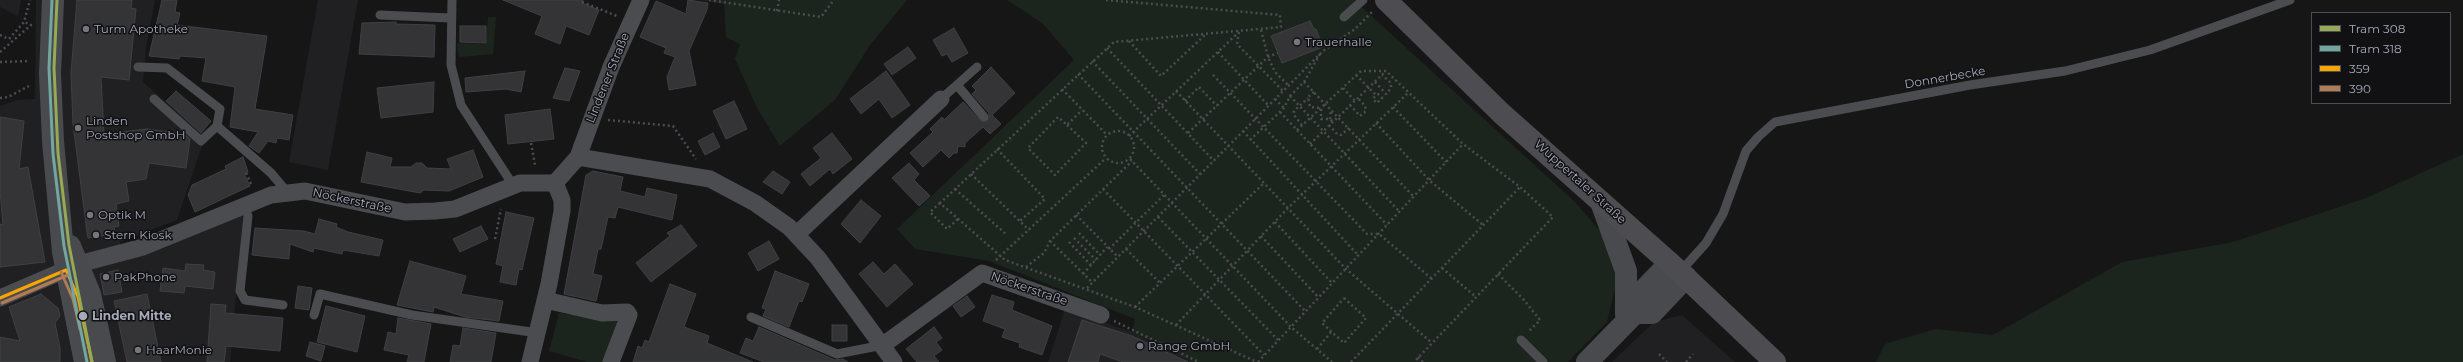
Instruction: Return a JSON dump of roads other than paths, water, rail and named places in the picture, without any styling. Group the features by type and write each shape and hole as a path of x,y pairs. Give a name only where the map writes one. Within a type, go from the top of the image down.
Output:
{"main road":[{"name":"Wuppertaler Straße","path":"1386,0 1490,102 1679,271 1775,362"}],"street":[{"path":"53,0 50,74 52,128 62,231 72,267 84,362"},
{"name":"Lindener Straße","path":"578,157 611,67 640,0"},
{"path":"796,234 941,99"},
{"path":"530,362 545,300 562,211 562,200 555,183 578,157 710,179 755,202 796,234 818,258 894,362"},
{"name":"Nöckerstraße","path":"0,298 72,267 143,247 244,204 287,192 319,193 386,209 412,212 455,209 524,182 555,183"},
{"path":"1601,202 1626,271 1630,318"},
{"path":"72,267 93,304 105,362"},
{"path":"1587,362 1630,318 1639,295 1679,271"},
{"name":"Nöckerstraße","path":"883,345 982,273 1101,315"},
{"path":"545,300 602,313 627,312 628,315 611,362"}],"lane":[{"path":"452,0 450,18 451,65 461,105 506,188"},
{"path":"1344,17 1363,0"},
{"name":"Donnerbecke","path":"1679,271 1706,243 1723,214 1746,151 1758,137 1775,122 1970,85 2065,72 2150,50 2290,0"},
{"path":"380,16 450,18"},
{"path":"138,67 167,68 220,108 217,126 202,141 154,99"},
{"path":"941,99 977,67"},
{"path":"957,85 984,117"},
{"path":"217,126 271,173 287,192"},
{"path":"244,204 248,216 240,291 245,300 283,305"},
{"path":"72,267 78,297"},
{"path":"72,267 92,362"},
{"path":"314,315 320,294 412,315 538,333"},
{"path":"751,317 837,354 883,345"},
{"path":"1521,340 1543,362"}],"tram line":[{"name":"318","path":"52,0 49,68 53,154 64,246 87,362"},
{"name":"308","path":"57,0 54,68 58,153 69,245 92,362"}],"place":[{"name":"Turm Apotheke","path":"86,29"},
{"name":"Trauerhalle","path":"1297,42"},
{"name":"Linden Postshop GmbH","path":"78,128"},
{"name":"Optik M","path":"90,215"},
{"name":"Stern Kiosk","path":"96,235"},
{"name":"PakPhone","path":"106,277"},
{"name":"Linden Mitte","path":"83,316"},
{"name":"Range GmbH","path":"1140,346"},
{"name":"HaarMonie","path":"138,350"}]}
